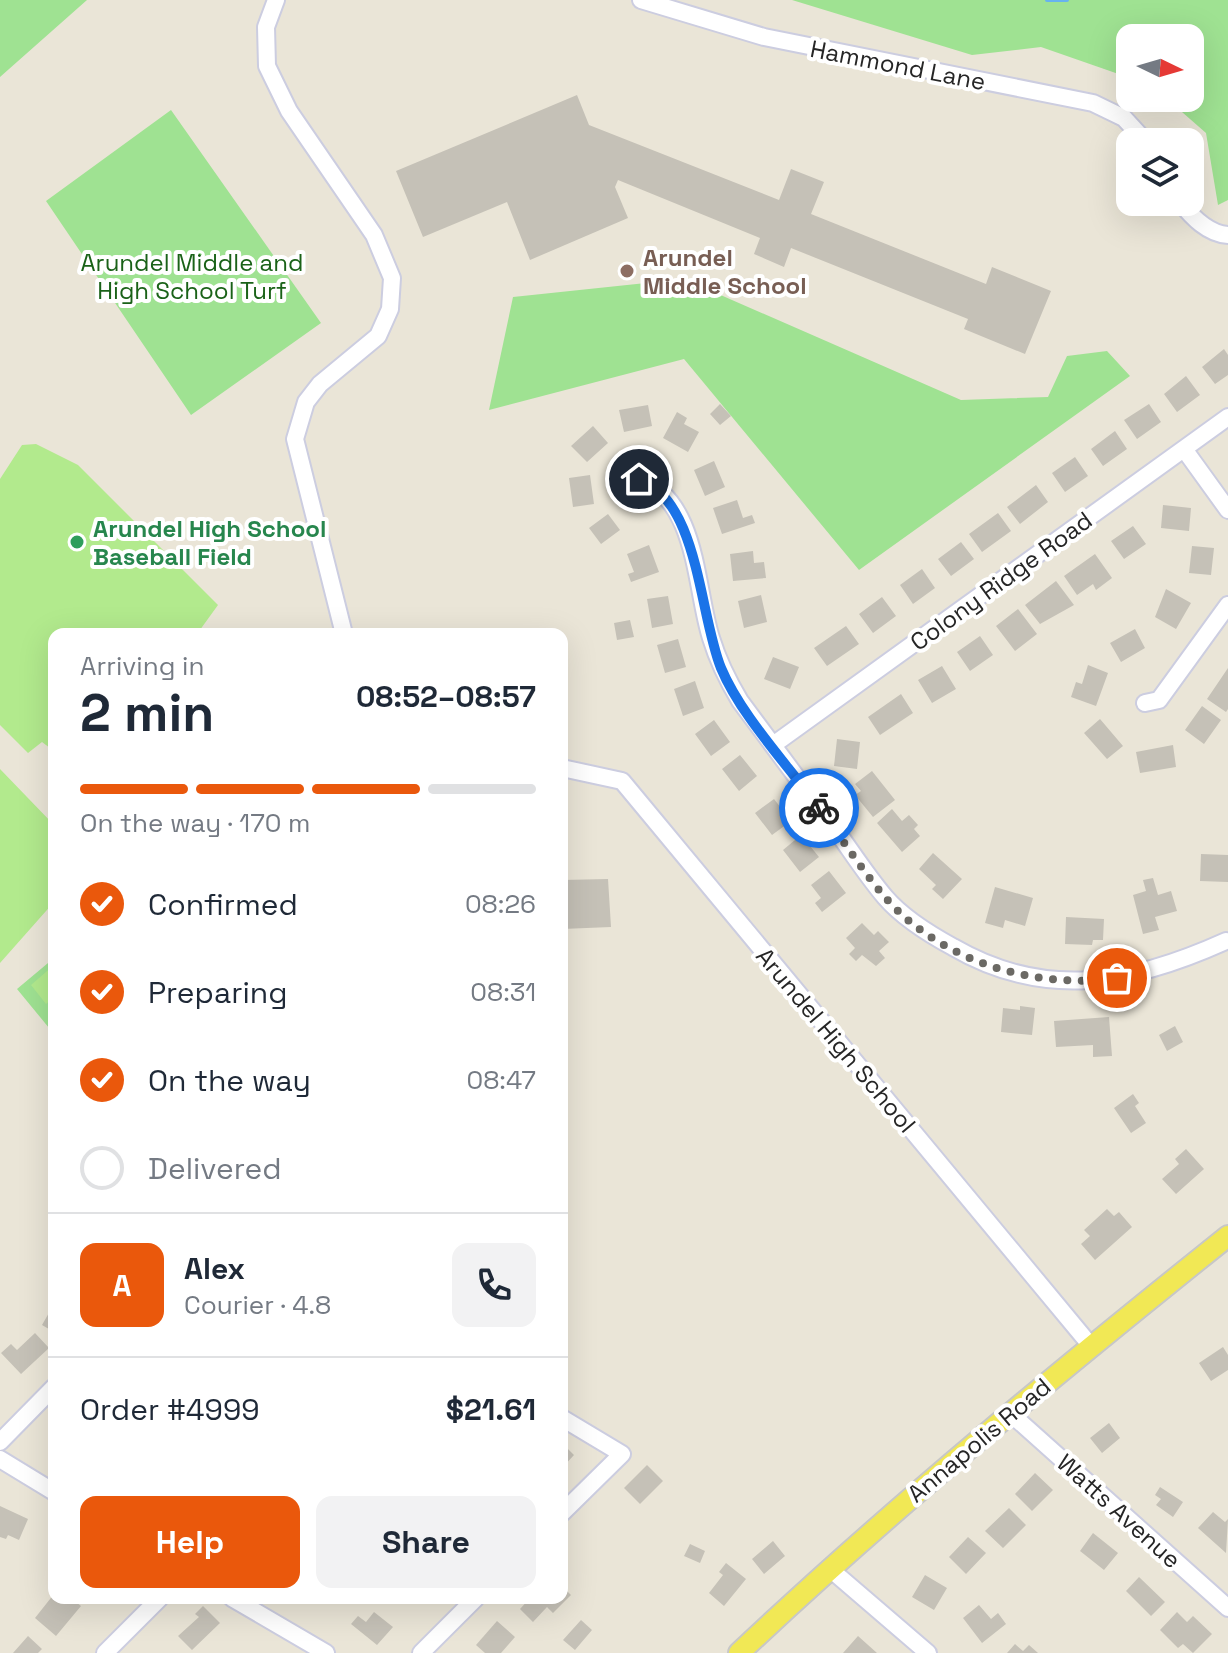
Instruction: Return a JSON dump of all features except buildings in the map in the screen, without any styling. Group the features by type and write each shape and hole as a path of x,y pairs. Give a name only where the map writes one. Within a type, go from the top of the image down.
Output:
{"main road":[{"name":"Annapolis Road","path":"739,1653 829,1568 1010,1413 1228,1236"}],"street":[{"path":"276,0 266,27 267,66 289,111 374,235 392,278 390,309 378,336 320,384 306,402 295,439 342,628"},
{"name":"Hammond Lane","path":"641,0 764,37 1093,103 1124,118 1133,128"},
{"path":"1191,216 1219,235 1228,235"},
{"name":"Colony Ridge Road","path":"773,745 1228,417"},
{"path":"1184,449 1228,510"},
{"path":"639,479 651,484 677,514 694,561 710,637 722,670 740,701 886,898 927,933 975,960 1018,975 1064,981 1100,981 1172,965 1226,941"},
{"path":"1145,703 1159,700 1228,605"},
{"name":"Arundel High School","path":"568,769 622,781 1091,1346"},
{"path":"0,1442 48,1393"},
{"name":"Watts Avenue","path":"1010,1413 1228,1608"},
{"path":"568,1422 622,1454 568,1507"},
{"path":"0,1459 48,1488"},
{"path":"829,1568 928,1653"},
{"path":"105,1653 154,1604"},
{"path":"242,1604 326,1653"},
{"path":"421,1653 470,1604"}],"green space":[{"path":"0,0 87,0 0,77"},
{"path":"792,0 1228,0 1228,200 1218,205 1204,128 1182,112 1204,112 1204,24 1116,24 1116,73 1041,47 972,55"},
{"name":"Arundel Middle and High School Turf","path":"171,110 321,323 191,415 46,201"},
{"path":"684,279 961,400 1048,397 1067,356 1107,351 1130,376 859,570 684,359 489,410 513,297"},
{"name":"Arundel High School Baseball Field","path":"36,444 78,465 218,605 201,628 48,628 48,746 42,742 28,753 0,725 0,479 22,445"},
{"path":"0,769 48,819 48,909 0,963"},
{"path":"48,963 48,1027 17,989"},
{"path":"48,970 48,1002 46,1004 31,985"}],"waterway":[{"path":"1047,0 1067,0"}],"way so far":[{"path":"819,808 886,898 927,933 975,960 1018,975 1064,981 1117,978"}],"place":[{"name":"Arundel Middle School","path":"627,271"},
{"name":"Arundel High School Baseball Field","path":"77,542"}],"route":[{"path":"639,479 651,484 677,514 694,561 710,637 722,670 740,701 819,808"}]}
